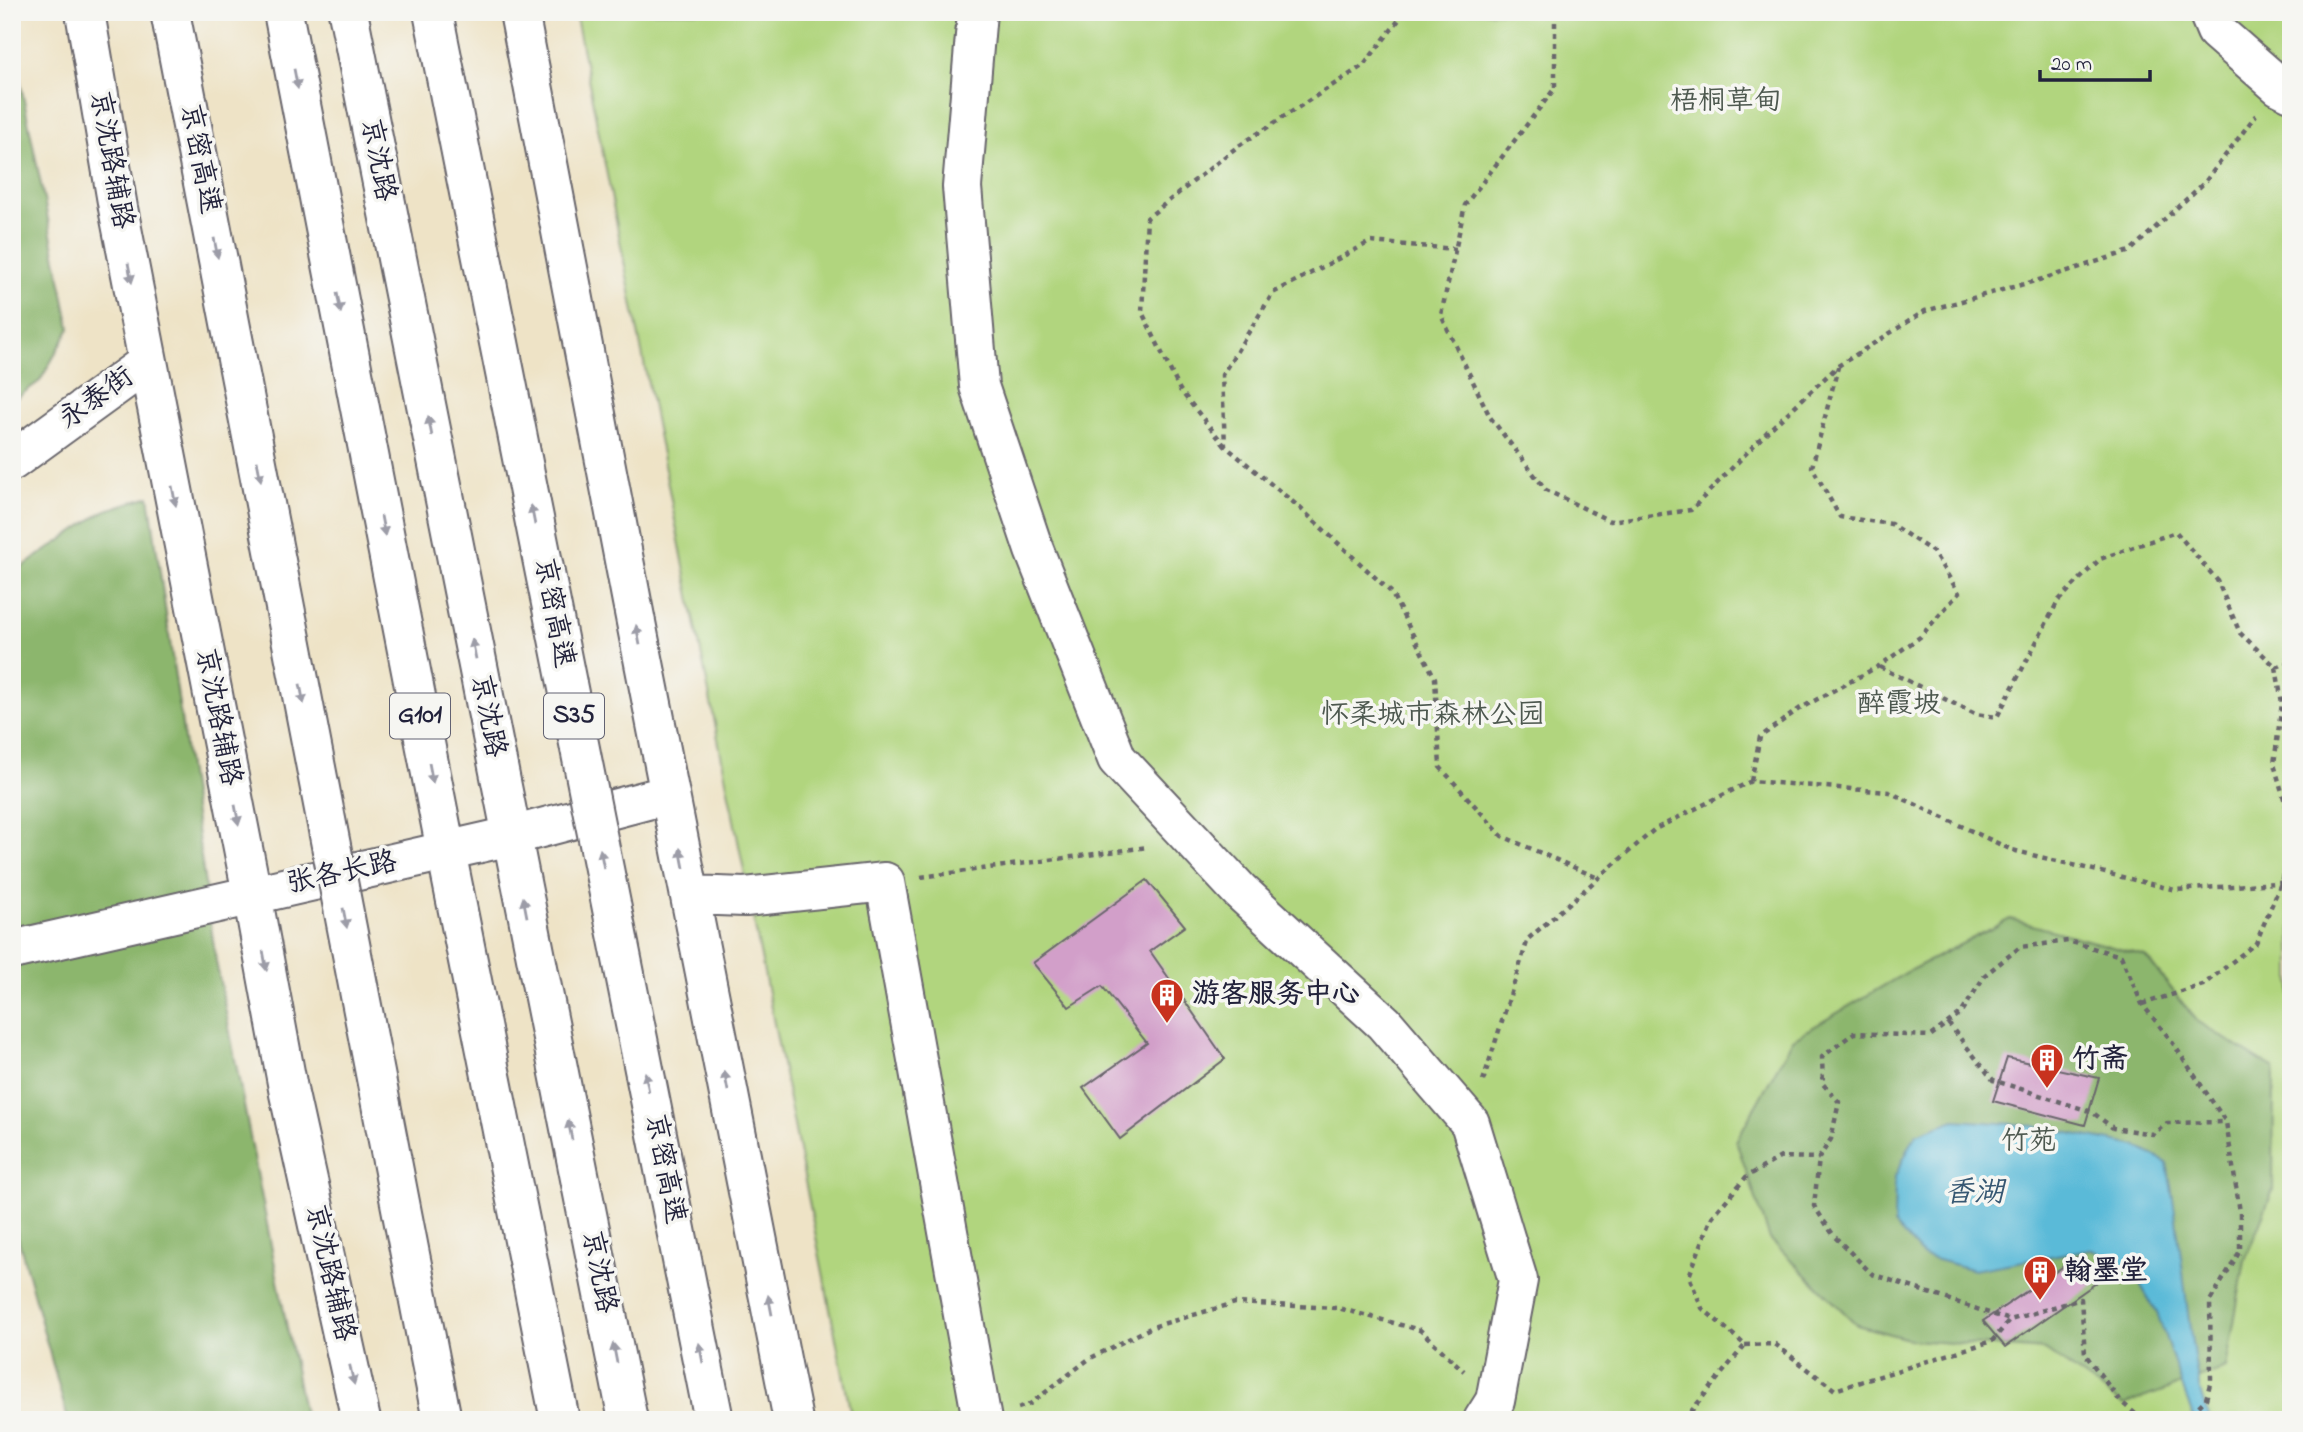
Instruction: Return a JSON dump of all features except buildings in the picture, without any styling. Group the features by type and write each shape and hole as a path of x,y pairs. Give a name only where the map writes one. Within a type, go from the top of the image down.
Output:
{"main road":[{"name":"京沈路辅路","path":"85,12 117,208 289,1094 361,1420"},
{"name":"京密高速","path":"170,12 442,1420"},
{"name":"G101","path":"283,12 560,1420"},
{"name":"京沈路","path":"348,12 628,1420"},
{"name":"京密高速","path":"433,12 714,1420"},
{"path":"519,12 793,1420"},
{"path":"977,12 962,187 979,386 1034,550 1118,759 1240,891 1384,1023 1470,1123 1518,1280 1489,1410"},
{"path":"2208,12 2216,31 2285,89"},
{"name":"永泰街","path":"12,460 147,363"},
{"name":"张各长路","path":"12,950 511,836 670,793"},
{"path":"690,895 745,897 885,882 982,1419"}],"path":[{"path":"1405,12 1364,65 1237,147 1147,218 1142,312 1180,390 1225,446 1299,507 1391,592 1435,678 1440,766 1502,836 1598,878"},
{"path":"1555,12 1555,88 1465,205 1441,315 1490,416 1546,490 1610,521 1691,510 1767,432 1838,366 1925,311 2046,278 2130,251 2205,182 2285,89"},
{"path":"1225,446 1222,375 1273,293 1370,242 1456,249"},
{"path":"1751,781 1760,737 1799,709 1879,666 1920,636 1959,593 1933,552 1891,524 1840,517 1812,467 1838,366"},
{"path":"1879,666 1975,714 1997,717 2058,601 2100,559 2176,532 2217,579 2240,633 2276,667 2283,704 2274,764 2291,823"},
{"path":"2276,667 2291,662"},
{"path":"1470,1123 1528,939 1655,829 1751,781 1889,792 2012,850 2175,890 2291,882"},
{"path":"2142,1004 2203,985 2256,943 2281,883 2291,839"},
{"path":"885,882 1194,841"},
{"path":"2010,1320 1872,1274 1834,1236 1814,1206 1819,1158 1831,1139 1839,1102 1823,1084 1822,1057 1854,1033 1930,1036 1962,1012 1985,975 2020,947 2068,941 2122,956 2142,1004 2170,1039 2226,1122 2240,1212 2240,1251 2210,1301 2211,1380 2206,1399 2187,1418"},
{"path":"1948,1023 1993,1080 2092,1112 2113,1128 2152,1134 2167,1123 2226,1122"},
{"path":"1819,1158 1781,1157 1746,1177 1713,1217 1689,1276 1702,1308 1745,1345 1775,1344 1835,1390 1992,1341 2010,1320 2081,1299 2085,1354 2120,1401 2143,1420"},
{"path":"982,1419 1030,1404 1089,1359 1152,1327 1235,1303 1338,1308 1420,1330 1489,1410"},
{"path":"1684,1420 1745,1345"}],"green space":[{"name":"怀柔城市森林公园","path":"575,12 2291,12 2291,1420 852,1420"},
{"path":"12,41 70,328 40,381 12,401"},
{"path":"149,496 216,961 305,1420 68,1420 12,1216 12,574 104,511"},
{"name":"竹苑","path":"2010,919 2145,956 2198,1022 2274,1069 2273,1190 2245,1260 2226,1368 2124,1405 2045,1350 1912,1340 1857,1325 1770,1239 1736,1141 1793,1039 1909,971"}],"water":[{"name":"香湖","path":"1955,1120 2029,1125 2136,1146 2167,1163 2198,1379 2211,1420 2194,1420 2157,1313 2137,1279 2116,1259 2090,1249 1974,1270 1923,1256 1894,1224 1895,1176 1916,1134"}],"place":[{"name":"游客服务中心","path":"1167,1025"},
{"name":"竹斋","path":"2047,1090"},
{"name":"翰墨堂","path":"2040,1302"}],"park label":[{"name":"梧桐草甸","path":"1726,102"},
{"name":"醉霞坡","path":"1899,705"}]}
